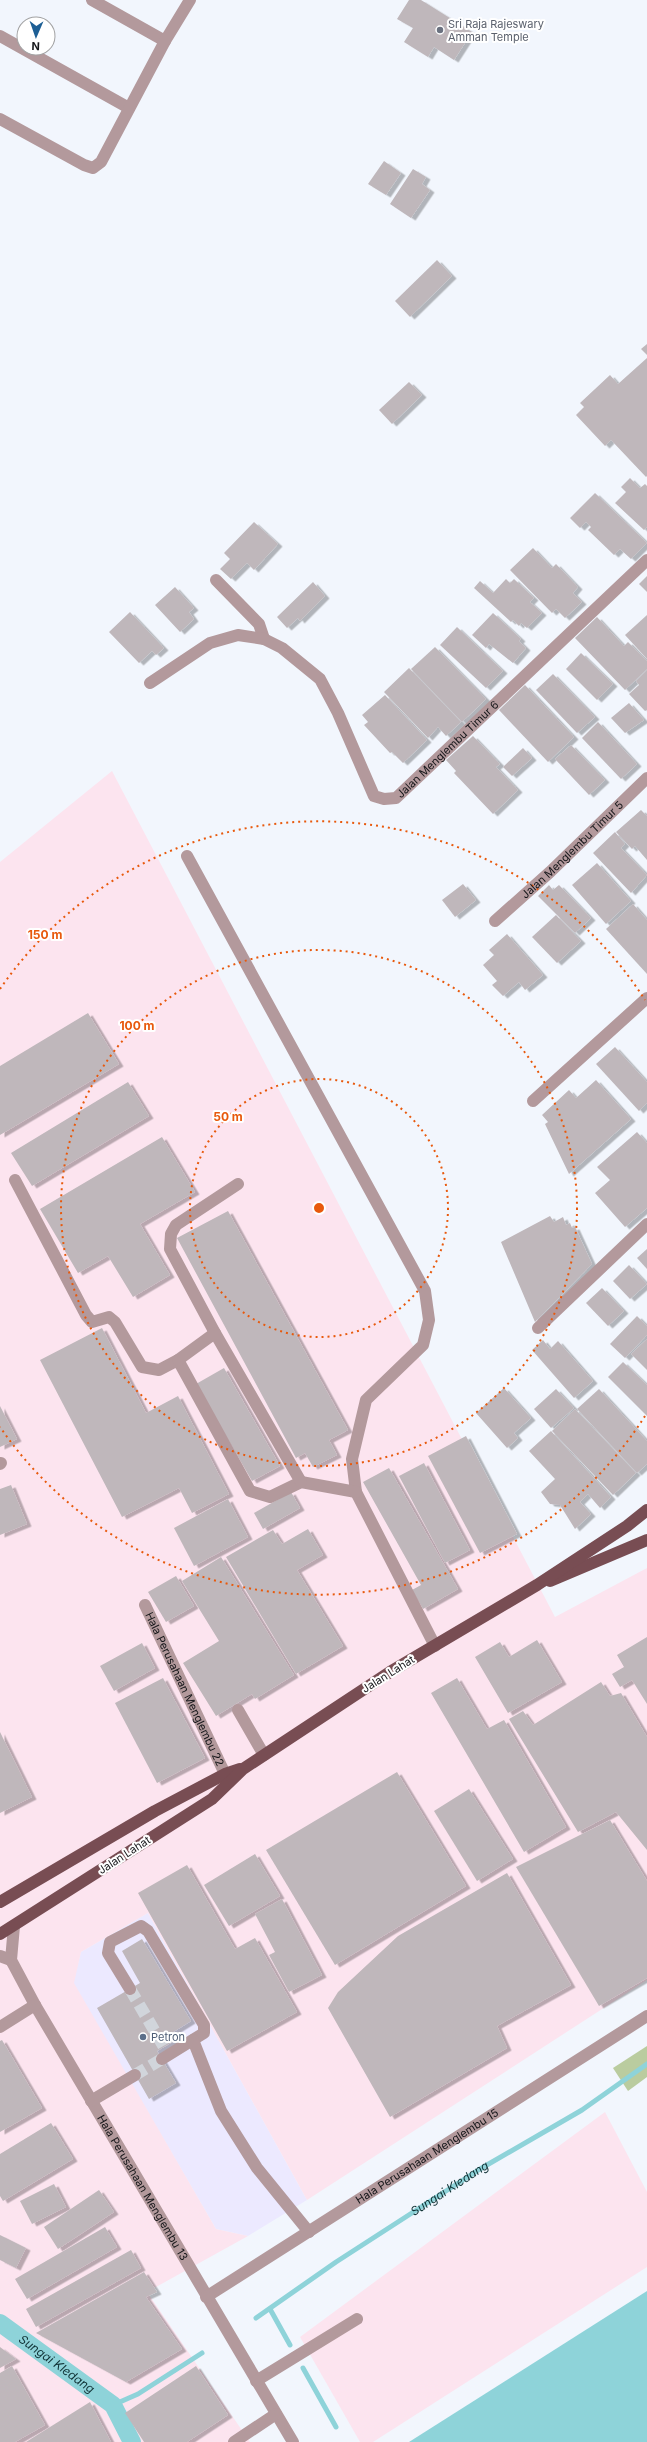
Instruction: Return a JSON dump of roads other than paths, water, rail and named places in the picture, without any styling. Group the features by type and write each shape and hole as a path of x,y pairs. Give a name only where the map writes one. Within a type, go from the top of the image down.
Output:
{"main road":[{"name":"Jalan Lahat","path":"0,1934 212,1799 243,1769 390,1672 537,1585 627,1526 647,1510"},
{"name":"Jalan Lahat","path":"537,1585 568,1575 647,1540"},
{"name":"Jalan Lahat","path":"0,1902 225,1774 243,1769"}],"street":[{"path":"92,0 165,41"},
{"path":"0,119 84,166 93,168 101,162 165,41 190,0"},
{"path":"0,36 130,108"},
{"name":"Jalan Menglembu Timur 6","path":"150,683 210,643 238,635 264,639 282,648 320,678 338,713 374,796 384,799 396,798 647,560"},
{"path":"216,580 259,624 264,639"},
{"name":"Jalan Menglembu Timur 5","path":"495,921 550,872 647,778"},
{"path":"187,856 425,1291 429,1320 423,1345 366,1400 352,1460 356,1492 435,1646"},
{"path":"533,1101 647,998"},
{"path":"15,1180 86,1315 92,1322 109,1317 115,1322 142,1367 159,1370 178,1360 215,1334"},
{"path":"238,1184 176,1226 172,1234 170,1249 215,1334 301,1482"},
{"path":"538,1328 647,1224"},
{"path":"178,1360 250,1491 270,1497 301,1482 356,1492"},
{"name":"Hala Perusahaan Menglembu 22","path":"145,1605 225,1774"},
{"path":"238,1710 264,1755"},
{"name":"Hala Perusahaan Menglembu 13","path":"14,1926 6,1958 293,2442"},
{"path":"130,1989 108,1953 110,1942 141,1926 148,1931 204,2025 204,2033 165,2054"},
{"path":"0,2027 35,2006"},
{"name":"Hala Perusahaan Menglembu 15","path":"206,2297 647,2016"},
{"path":"193,2040 221,2111 257,2168 309,2232"},
{"path":"91,2101 135,2075"},
{"path":"256,2381 357,2319"},
{"path":"234,2442 276,2414"}],"water":[{"path":"647,2291 647,2442 409,2442"}],"waterway":[{"name":"Sungai Kledang","path":"256,2318 336,2262 480,2169 582,2110 647,2064"},
{"path":"270,2309 290,2345"},
{"name":"Sungai Kledang","path":"0,2323 113,2405 132,2442"},
{"name":"Sungai Kledang","path":"113,2405 138,2394 202,2353"},
{"path":"303,2368 336,2427"}],"tunnel":[{"path":"130,1989 164,2047"},
{"path":"135,2075 162,2059"}],"place":[{"name":"Sri Raja Rajeswary Amman Temple","path":"440,30"},
{"name":"Petron","path":"143,2037"}]}
